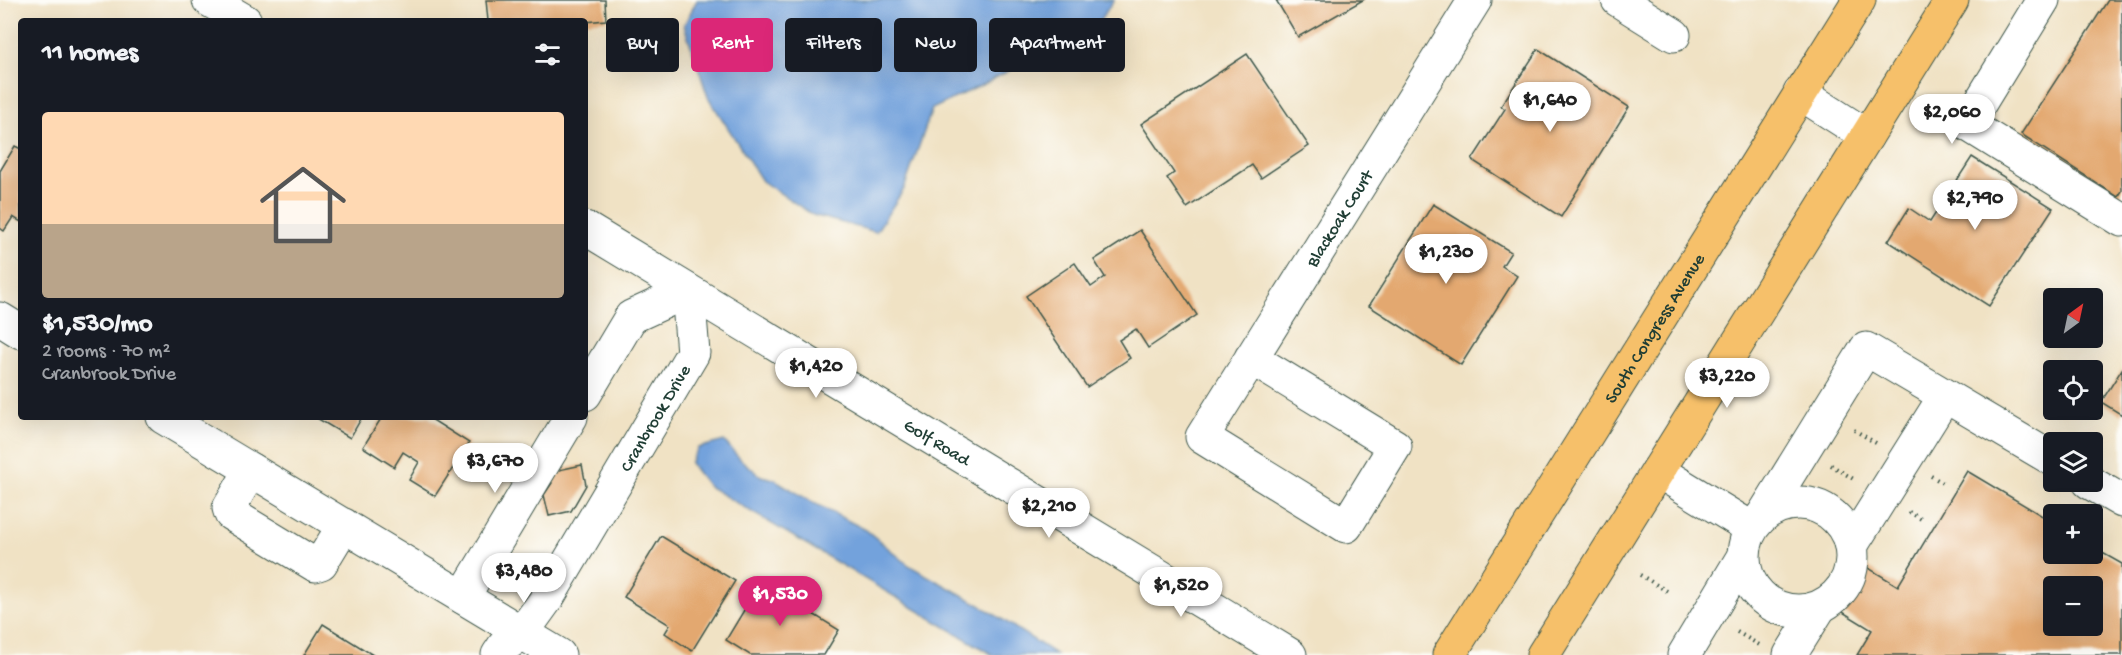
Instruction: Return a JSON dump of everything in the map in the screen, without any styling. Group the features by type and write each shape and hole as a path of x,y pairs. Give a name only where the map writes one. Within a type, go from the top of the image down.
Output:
{"main road":[{"name":"South Congress Avenue","path":"1449,655 1859,0"},
{"path":"1543,655 1952,0"}],"street":[{"path":"209,0 239,18"},
{"name":"Blackoak Court","path":"1251,358 1395,446 1346,526 1202,437 1251,358 1475,0"},
{"path":"1618,0 1674,35"},
{"path":"2043,0 1967,124 2122,220"},
{"path":"1800,93 1867,136"},
{"name":"Golf Road","path":"588,230 1290,655"},
{"path":"588,389 631,317 688,291"},
{"name":"Cranbrook Drive","path":"498,655 504,646 522,633 548,597 693,353 688,291"},
{"path":"0,319 18,330"},
{"path":"1684,655 1753,533 1866,349 2043,454"},
{"path":"1851,546 1945,396"},
{"path":"168,420 559,655"},
{"path":"463,597 569,420"},
{"path":"252,470 229,508 231,514 315,565 321,563 344,525"},
{"path":"1658,471 1753,533"},
{"path":"2103,490 2122,501"},
{"path":"1788,503 1804,503 1821,507 1835,517 1845,530 1851,546 1852,562 1848,579 1840,592 1828,603 1813,610 1795,612 1778,608 1762,599 1751,586 1744,569 1753,533 1773,508 1788,503"},
{"path":"1779,653 1820,607"}],"path":[{"path":"1852,429 1878,445"},
{"path":"1822,459 1856,480"},
{"path":"1640,575 1667,591"},
{"path":"1734,631 1779,653"}],"water":[{"path":"697,0 1114,0 1102,18 989,18 989,72 1006,72 932,109 904,189 876,232 813,215 762,181 708,97 700,72 773,72 773,18 691,18 691,46 684,25"},
{"path":"724,441 741,460 761,476 774,479 866,530 910,566 980,605 1057,655 993,655 708,486 690,463 698,448"}],"building":[{"path":"486,0 605,0 606,20 588,22 588,18 488,18"},
{"path":"1276,0 1363,0 1298,37"},
{"path":"2108,0 2122,0 2122,191 2118,197 2021,134"},
{"path":"1538,49 1629,107 1561,217 1472,160 1505,109 1501,106"},
{"path":"1247,54 1309,146 1261,178 1252,165 1187,208 1167,178 1174,173 1141,124"},
{"path":"15,146 18,148 18,220 13,217 4,231 0,228 0,171"},
{"path":"1972,157 2053,208 1989,306 1888,241 1909,208 1930,222"},
{"path":"1433,204 1511,252 1502,266 1517,276 1461,365 1369,306"},
{"path":"1140,230 1197,315 1148,348 1136,329 1119,340 1130,358 1087,387 1026,296 1075,263 1091,287 1105,277 1094,260"},
{"path":"2122,369 2122,415 2103,403 2103,399"},
{"path":"320,420 360,420 350,438"},
{"path":"380,420 433,420 469,443 435,496 409,480 419,462 403,452 394,467 363,447"},
{"path":"582,465 586,485 571,511 549,516 544,495 552,483 547,480 555,467 559,470"},
{"path":"1967,471 2043,516 2043,564 2103,564 2103,553 2122,564 2122,655 1857,655 1872,630 1841,611 1867,567 1898,586"},
{"path":"661,536 735,581 692,651 665,633 670,625 624,597"},
{"path":"761,582 839,630 824,655 750,655 726,640"},
{"path":"323,624 373,655 304,655"}]}
